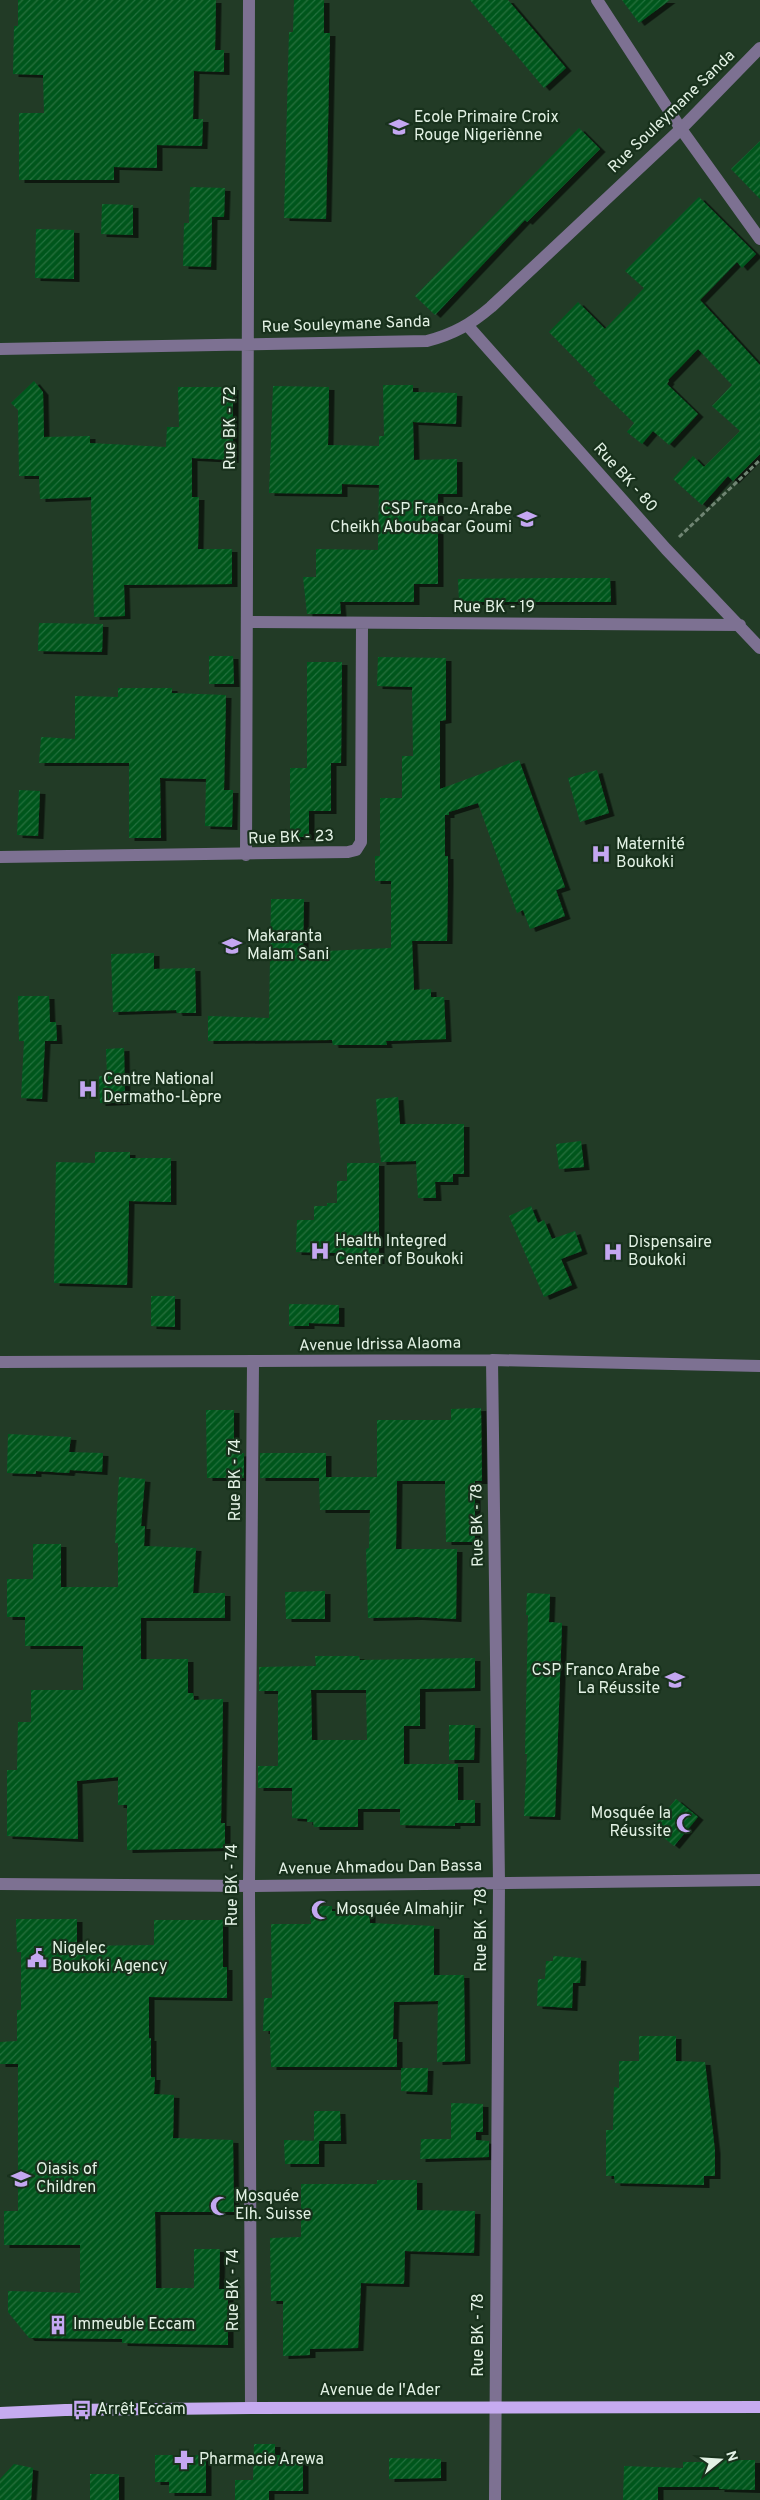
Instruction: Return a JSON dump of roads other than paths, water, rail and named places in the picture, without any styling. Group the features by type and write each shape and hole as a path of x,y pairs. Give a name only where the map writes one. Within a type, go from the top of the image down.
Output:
{"main road":[{"name":"Avenue de l'Ader","path":"0,2413 65,2410 495,2406 760,2407"}],"street":[{"name":"Rue BK - 72","path":"246,855 249,0"},
{"path":"597,0 681,129 760,239"},
{"name":"Rue Souleymane Sanda","path":"0,349 428,341 449,336 468,326 681,129 760,48"},
{"name":"Rue BK - 80","path":"468,326 666,549 760,648"},
{"name":"Rue BK - 19","path":"248,622 740,625"},
{"name":"Rue BK - 23","path":"0,857 246,855 348,852 356,850 360,842 362,624"},
{"name":"Avenue Idrissa Alaoma","path":"0,1362 253,1363 492,1360 760,1366"},
{"name":"Rue BK - 78","path":"492,1360 498,1882 495,2500"},
{"name":"Rue BK - 74","path":"251,2408 249,1886 253,1363"},
{"name":"Avenue Ahmadou Dan Bassa","path":"0,1884 249,1886 760,1880"}],"place":[{"name":"Ecole Primaire Croix Rouge Nigeriènne","path":"399,127"},
{"name":"CSP Franco-Arabe Cheikh Aboubacar Goumi","path":"527,519"},
{"name":"Maternité Boukoki","path":"601,854"},
{"name":"Makaranta Malam Sani","path":"232,946"},
{"name":"Centre National Dermatho-Lèpre","path":"88,1089"},
{"name":"Health Integred Center of Boukoki","path":"320,1251"},
{"name":"Dispensaire Boukoki","path":"613,1252"},
{"name":"CSP Franco Arabe La Réussite","path":"675,1680"},
{"name":"Mosquée la Réussite","path":"686,1823"},
{"name":"Mosquée Almahjir","path":"321,1910"},
{"name":"Nigelec Boukoki Agency","path":"37,1958"},
{"name":"Oiasis of Children","path":"21,2179"},
{"name":"Mosquée Elh. Suisse","path":"220,2206"},
{"name":"Immeuble Eccam","path":"58,2325"},
{"name":"Arrêt Eccam","path":"82,2410"},
{"name":"Pharmacie Arewa","path":"184,2460"}]}
